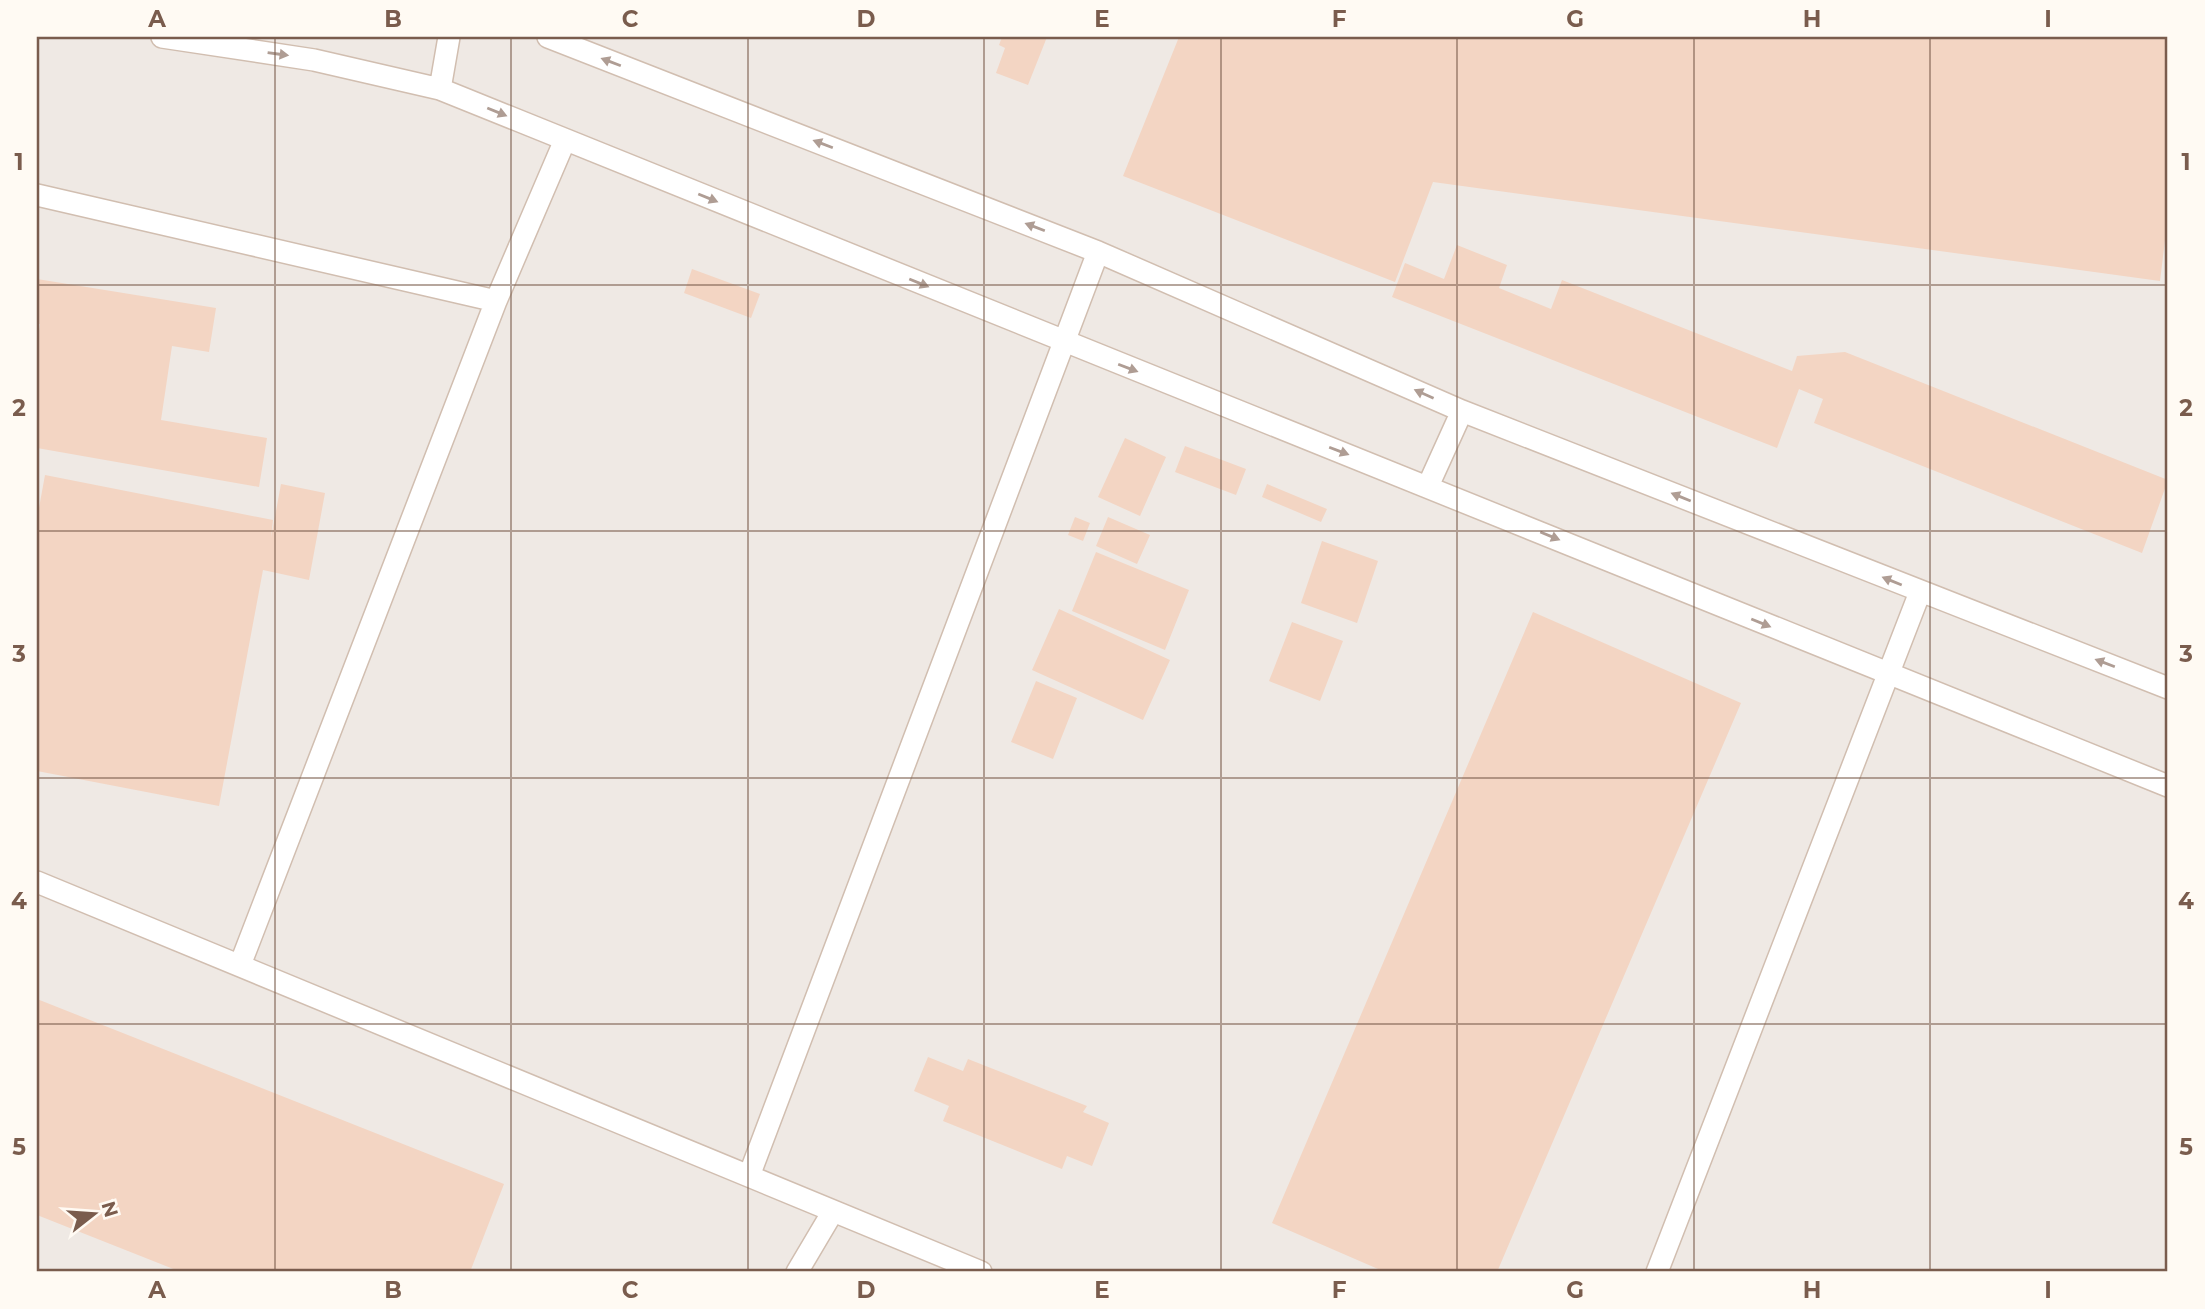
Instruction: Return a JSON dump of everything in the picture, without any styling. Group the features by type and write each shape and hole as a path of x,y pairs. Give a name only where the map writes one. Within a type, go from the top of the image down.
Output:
{"lane":[{"path":"162,37 314,60 440,89 1428,486 1888,676 2168,786"},
{"path":"440,89 449,37"},
{"path":"548,37 1098,252 1462,411 2168,688"},
{"path":"240,965 496,301 565,140"},
{"path":"37,195 496,301"},
{"path":"749,1176 1098,252"},
{"path":"1428,486 1462,411"},
{"path":"1657,1272 1920,592"},
{"path":"37,882 749,1176 832,1213 981,1272"},
{"path":"797,1272 832,1213"}],"shaded area":[{"path":"37,37 2168,37 2168,1272 37,1272"}],"building":[{"path":"1002,37 1047,37 1028,85 996,73 1005,48 999,45"},
{"path":"1179,37 2168,37 2168,216 2160,281 1433,182 1395,282 1123,176"},
{"path":"1457,245 1507,265 1499,288 1551,309 1562,280 1792,371 1797,356 1845,352 2168,480 2142,553 1814,423 1823,399 1799,389 1777,448 1392,297 1405,263 1444,279"},
{"path":"692,269 760,294 751,318 684,293"},
{"path":"37,279 216,308 209,352 172,346 161,420 267,438 259,487 37,448 37,345 40,324 37,324"},
{"path":"1125,438 1166,457 1140,516 1098,497"},
{"path":"1185,446 1246,469 1236,495 1175,472"},
{"path":"45,475 273,520 271,538 281,484 325,493 309,580 263,570 219,806 37,771 37,519"},
{"path":"1267,484 1327,509 1321,522 1262,497"},
{"path":"1075,517 1090,523 1083,541 1068,535"},
{"path":"1108,517 1150,535 1137,564 1096,546"},
{"path":"1322,541 1378,561 1357,623 1301,603"},
{"path":"1096,552 1189,590 1165,650 1072,611"},
{"path":"1059,609 1170,660 1143,720 1032,670"},
{"path":"1533,612 1741,703 1497,1272 1385,1272 1272,1223"},
{"path":"1292,622 1343,641 1320,701 1269,681"},
{"path":"1036,681 1077,698 1053,759 1011,742"},
{"path":"37,999 504,1184 470,1272 181,1272 37,1215"},
{"path":"928,1057 963,1071 968,1059 1087,1106 1083,1112 1109,1123 1092,1166 1067,1156 1062,1169 943,1121 949,1106 914,1091"}]}
